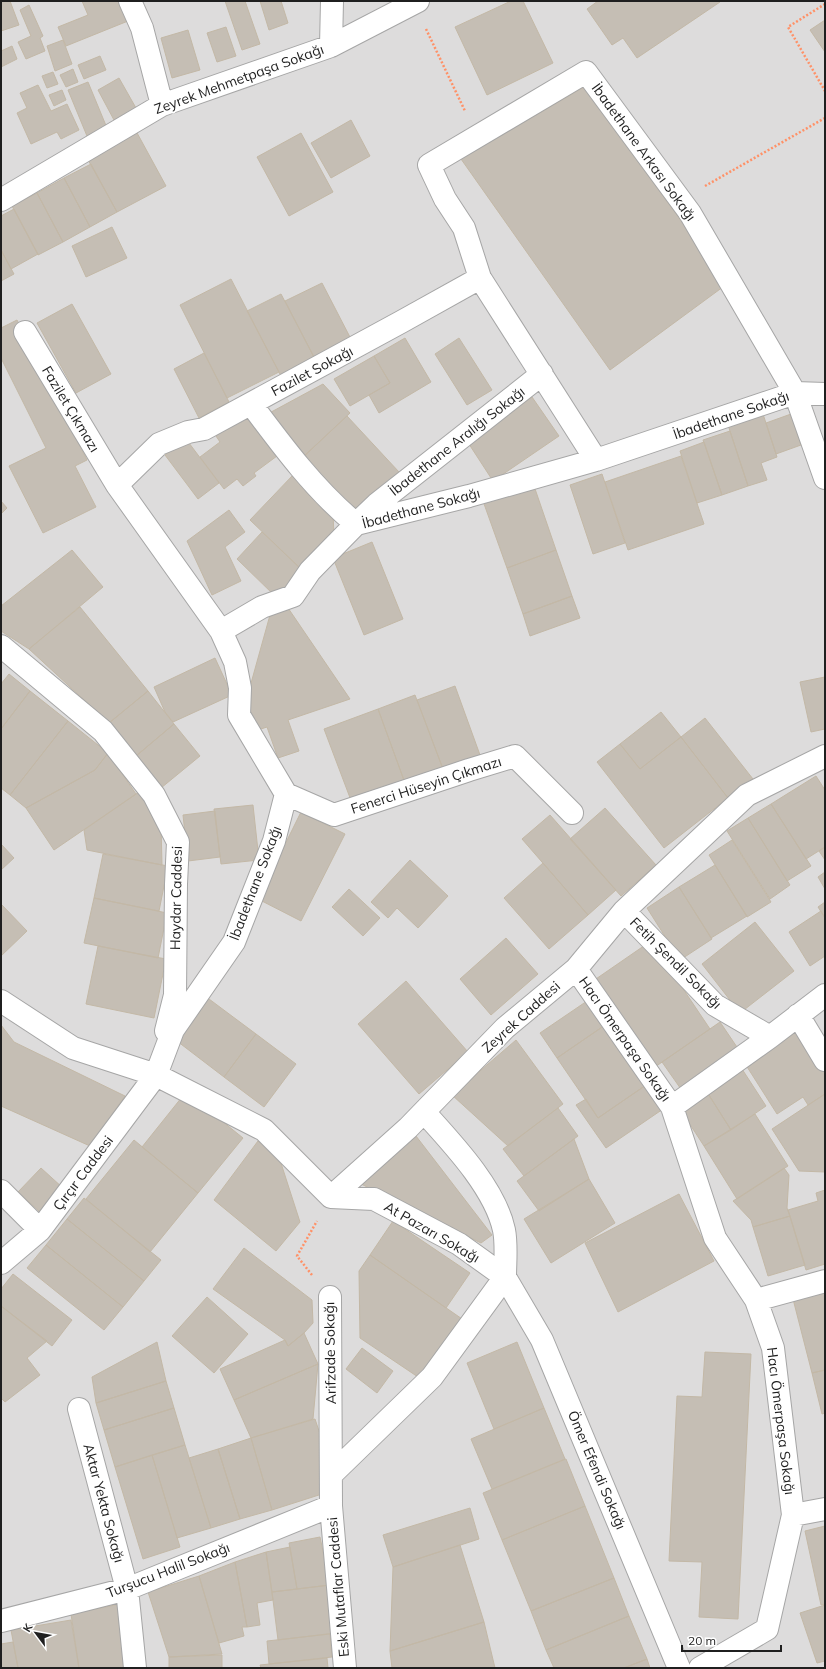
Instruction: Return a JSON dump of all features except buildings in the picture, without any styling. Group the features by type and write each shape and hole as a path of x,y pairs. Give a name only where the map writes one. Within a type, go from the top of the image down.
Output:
{"street":[{"path":"130,1 142,28 162,105"},
{"path":"331,46 332,1"},
{"name":"Zeyrek Mehmetpaşa Sokağı","path":"1,200 162,105 331,46 416,2"},
{"name":"İbadethane Arkası Sokağı","path":"480,278 464,228 445,199 429,165 586,72 690,213 796,393 825,478"},
{"path":"480,278 596,460"},
{"name":"Fazilet Sokağı","path":"117,485 159,444 188,432 204,429 480,278"},
{"name":"Fazilet Çıkmazı","path":"24,332 117,485"},
{"name":"İbadethane Aralığı Sokağı","path":"356,524 376,504 542,374"},
{"name":"İbadethane Sokağı","path":"221,631 262,607 293,596 310,571 356,524 469,496 596,460 796,393 825,394"},
{"path":"251,404 300,469 340,510 356,524"},
{"path":"117,485 221,631 235,662 240,688 239,716 286,794"},
{"name":"Haydar Caddesi","path":"1,646 103,731 154,795 178,842 175,995 156,1075"},
{"name":"Fenerci Hüseyin Çıkmazı","path":"286,794 334,815 514,756 572,813"},
{"name":"Zeyrek Caddesi","path":"331,1197 424,1112 505,1028 576,969 624,912 747,795 825,756"},
{"name":"İbadethane Sokağı","path":"156,1075 173,1030 234,942 274,841 286,794"},
{"name":"Fetih Şendil Sokağı","path":"624,912 715,1005 770,1037"},
{"name":"Hacı Ömerpaşa Sokağı","path":"576,969 672,1107 715,1238 756,1300 773,1348 793,1515 767,1629 700,1668"},
{"path":"672,1107 770,1037 825,995"},
{"path":"1,1001 73,1048 156,1075 264,1130 331,1197"},
{"path":"798,1015 825,1060"},
{"name":"Çırçır Caddesi","path":"1,1263 40,1230 156,1075"},
{"path":"332,1474 432,1377 505,1277 504,1231 496,1207 486,1187 448,1139 424,1112"},
{"path":"1,1191 40,1230"},
{"name":"At Pazarı Sokağı","path":"331,1197 374,1199 459,1244 505,1277"},
{"name":"Ömer Efendi Sokağı","path":"505,1277 542,1340 679,1668"},
{"path":"756,1300 825,1281"},
{"name":"Arifzade Sokağı","path":"330,1297 332,1506"},
{"name":"Aktar Yekta Sokağı","path":"78,1410 127,1589 135,1668"},
{"name":"Turşucu Halil Sokağı","path":"1,1621 127,1589 332,1506"},
{"name":"Eski Mutaflar Caddesi","path":"332,1506 345,1668"},
{"path":"793,1515 825,1509"}],"path":[{"path":"416,2 477,136"},
{"path":"825,4 788,26 825,91"},
{"path":"681,200 825,118"},
{"name":"Arifzade Sokağı","path":"330,1297 297,1256 331,1197"}],"shaded area":[{"path":"1,1 825,1 825,1668 1,1668"}]}
